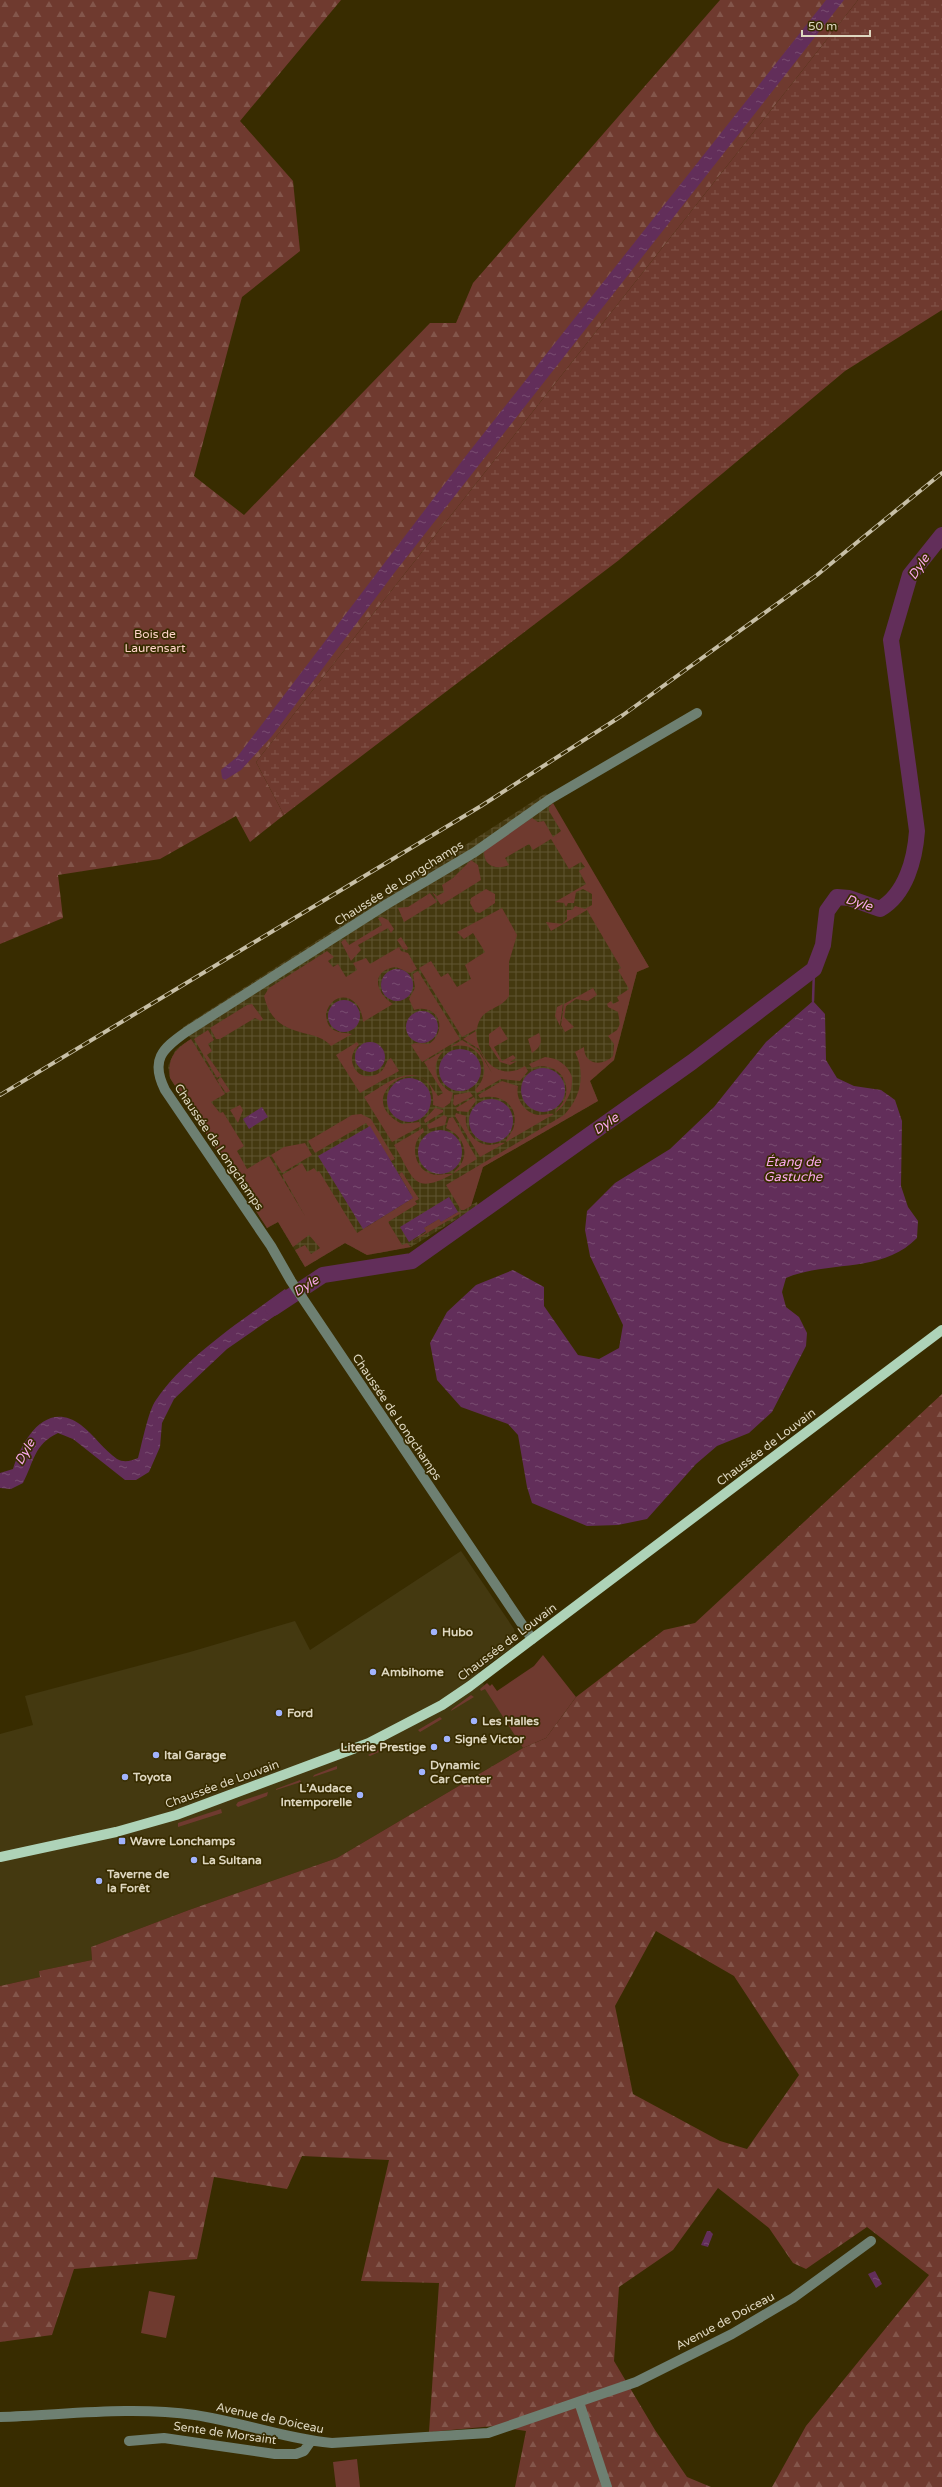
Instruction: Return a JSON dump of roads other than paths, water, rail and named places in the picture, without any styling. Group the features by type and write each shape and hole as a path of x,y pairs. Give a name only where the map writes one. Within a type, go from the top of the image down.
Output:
{"main road":[{"name":"Chaussée de Louvain","path":"0,1857 116,1832 176,1815 369,1743 442,1705 942,1330"}],"street":[{"name":"Chaussée de Longchamps","path":"532,1639 291,1281 271,1246 164,1090 158,1069 159,1059 165,1048 186,1032 387,904 475,852 550,799 697,713"},
{"name":"Avenue de Doiceau","path":"0,2417 143,2410 196,2415 311,2441 354,2443 488,2433 636,2382 732,2334 793,2298 871,2241"},
{"path":"579,2402 607,2487"},
{"name":"Sente de Morsaint","path":"129,2441 164,2438 275,2454 296,2454 304,2451 311,2441"}],"water":[{"path":"826,0 844,0 395,572 272,736 241,770 225,780 222,778 221,770 237,757 465,457"},
{"path":"394,969 400,969 410,976 413,985 412,991 406,998 400,1001 394,1001 384,994 381,988 381,982 388,972"},
{"path":"341,1000 347,1000 356,1004 360,1016 356,1028 347,1032 341,1032 332,1028 328,1019 328,1013 332,1004"},
{"name":"Étang de Gastuche","path":"813,1001 825,1014 826,1060 837,1078 854,1086 881,1090 895,1100 902,1121 901,1186 908,1207 918,1221 917,1238 903,1249 888,1257 854,1265 819,1269 786,1278 782,1292 786,1307 799,1317 807,1333 806,1346 772,1412 749,1433 717,1446 696,1464 647,1519 618,1525 587,1526 532,1503 527,1487 518,1435 508,1424 461,1407 437,1380 430,1343 447,1312 476,1285 513,1270 544,1287 544,1306 578,1355 599,1359 619,1348 623,1325 590,1256 585,1230 587,1211 615,1183 670,1149 714,1107 766,1042"},
{"path":"419,1011 425,1011 434,1015 438,1027 434,1039 425,1043 419,1043 410,1039 406,1030 406,1024 410,1015"},
{"path":"370,1042 381,1046 385,1057 381,1068 370,1072 359,1068 355,1057 359,1046"},
{"path":"460,1049 475,1055 481,1070 475,1085 460,1091 445,1085 439,1070 445,1055"},
{"path":"543,1068 555,1072 561,1078 565,1090 561,1102 555,1108 543,1112 531,1108 525,1102 521,1090 525,1078 531,1072"},
{"path":"405,1078 413,1078 425,1084 431,1096 431,1104 425,1116 413,1122 405,1122 393,1116 387,1104 387,1096 393,1084"},
{"path":"487,1099 495,1099 507,1105 513,1117 513,1125 507,1137 495,1143 487,1143 475,1137 469,1125 469,1117 475,1105"},
{"path":"262,1107 268,1117 249,1129 243,1119"},
{"path":"370,1126 413,1198 363,1229 318,1156"},
{"path":"436,1130 444,1130 456,1136 462,1148 462,1156 456,1168 444,1174 436,1174 424,1168 418,1156 418,1148 424,1136"},
{"path":"449,1197 458,1212 441,1222 439,1219 424,1228 426,1231 409,1242 400,1227"},
{"path":"285,1289 295,1302 227,1349 174,1399 162,1423 160,1447 149,1472 136,1480 125,1480 73,1439 58,1433 50,1437 39,1448 23,1483 11,1489 0,1488 0,1473 13,1469 22,1446 29,1435 37,1426 46,1420 57,1417 68,1418 81,1425 117,1459 128,1461 138,1458 153,1405 168,1384 216,1340"},
{"path":"707,2231 710,2231 713,2234 708,2247 701,2245"},
{"path":"875,2271 882,2284 876,2288 868,2274"}],"waterway":[{"name":"Dyle","path":"273,1308 323,1275 412,1261 692,1062 814,969 823,945 827,911 837,897 849,898 880,909 896,894 908,875 914,853 917,831 891,640 910,575 942,535"},
{"path":"813,1001 814,969"}],"railway":[{"path":"0,1095 481,806 623,715 817,575 942,473"}],"place":[{"name":"Hubo","path":"434,1632"},
{"name":"Ambihome","path":"373,1672"},
{"name":"Ford","path":"279,1713"},
{"name":"Les Halles","path":"474,1721"},
{"name":"Signé Victor","path":"447,1739"},
{"name":"Literie Prestige","path":"434,1747"},
{"name":"Ital Garage","path":"156,1755"},
{"name":"Dynamic Car Center","path":"422,1772"},
{"name":"Toyota","path":"125,1777"},
{"name":"L’Audace Intemporelle","path":"360,1795"},
{"name":"Wavre Lonchamps","path":"122,1841"},
{"name":"La Sultana","path":"194,1860"},
{"name":"Taverne de la Forêt","path":"99,1881"}],"park label":[{"name":"Bois de Laurensart","path":"155,641"}]}
